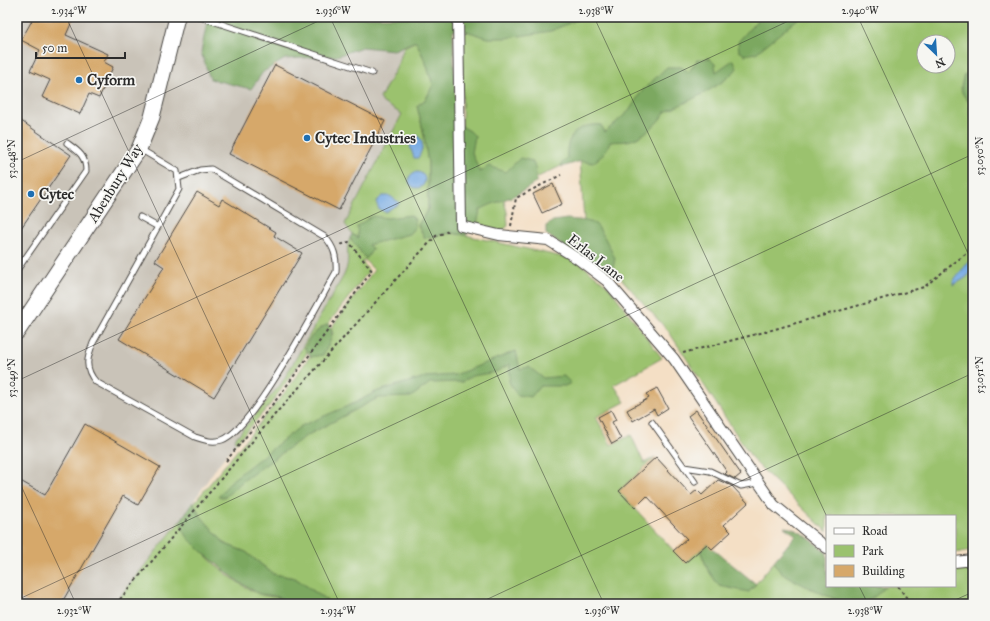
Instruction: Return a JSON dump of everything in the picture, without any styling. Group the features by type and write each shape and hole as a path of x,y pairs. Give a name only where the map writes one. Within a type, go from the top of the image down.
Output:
{"street":[{"name":"Abenbury Way","path":"19,325 139,149 152,117 177,17"},
{"path":"458,17 461,226"},
{"name":"Erlas Lane","path":"461,226 504,235 548,240 578,259 607,281 674,360 774,505 826,547"},
{"path":"956,562 973,560"}],"lane":[{"path":"200,17 372,73"},
{"path":"17,270 86,171 81,154 67,143"},
{"path":"139,149 177,171 179,178 179,189 93,343 87,359 87,368 96,382 195,437 211,442 222,440 234,434 268,391 336,272 337,263 333,246 324,237 211,169 200,170 179,178"},
{"path":"140,217 158,227"},
{"path":"652,422 695,482"},
{"path":"684,467 710,471 741,486 758,483"}],"path":[{"path":"504,235 510,229 516,198 561,175"},
{"path":"116,604 277,412 417,256 436,236 461,226"},
{"path":"674,360 684,352 768,331 924,287 968,252 973,240"},
{"path":"226,461 276,400 372,271 349,242 333,246"},
{"path":"899,587 911,604"}],"shaded area":[{"path":"17,17 413,17 398,65 380,98 402,113 345,224 352,234 347,245 349,260 344,275 281,384 235,440 237,442 218,465 181,520 114,604 17,604"}],"green space":[{"path":"208,17 583,17 551,31 507,38 488,38 463,30 453,30 456,123 470,131 475,136 472,153 480,172 489,166 506,172 520,158 532,161 535,167 537,181 516,195 480,210 477,225 465,235 451,233 425,238 418,225 428,209 428,163 423,130 417,106 426,99 433,85 426,63 416,41 394,50 362,47 337,56 285,59 263,72 251,89 210,79 201,52"},
{"path":"482,17 973,17 973,550 956,553 956,515 826,515 826,531 754,461 669,332 585,238 580,157 502,194 507,212 508,226 502,231 479,229 469,218 462,127 463,30"},
{"path":"760,17 800,17 756,53 745,55 739,51 738,42"},
{"path":"416,41 426,63 433,85 426,99 417,106 423,130 428,163 428,209 418,225 425,238 451,233 465,235 576,260 608,286 662,358 614,385 625,402 596,417 611,445 631,435 644,463 655,457 619,491 685,563 700,550 708,570 749,592 796,535 826,584 826,587 956,587 956,571 973,569 973,604 332,604 295,578 273,574 246,552 225,544 199,514 194,503 285,392 310,356 311,357 333,334 331,328 374,270 365,260 362,262 369,271 328,324 316,332 309,340 306,349 307,353 270,405 237,442 234,440 281,384 344,275 348,259 348,243 350,238 366,259 372,249 352,234 345,224 402,114 383,103 380,98 398,65 404,47"},
{"path":"709,58 715,64 716,72 733,60 737,68 732,74 715,87 665,112 643,135 631,140 610,142 604,154 593,163 581,161 562,167 561,164 567,158 568,143 575,132 586,126 601,125 605,132 629,111 641,92 667,67 681,67 689,72 697,60"},
{"path":"973,70 973,118 970,114 970,103 962,93 961,87 964,75"},
{"path":"411,215 415,220 415,227 409,234 368,245 373,249 366,259 350,238 352,234 358,238 357,226 372,216 388,218"},
{"path":"567,219 581,220 597,226 615,258 613,268 608,273 599,271 546,234 546,226 553,221"},
{"path":"328,324 332,332 331,340 323,355 311,357 305,348 308,341 321,328"},
{"path":"516,351 520,369 529,367 543,378 564,376 571,383 565,386 540,386 531,397 517,395 509,382 510,364 496,372 472,376 462,382 430,383 411,397 378,398 306,436 244,480 225,497 218,497 232,480 301,426 357,402 375,392 425,377 455,375"},
{"path":"193,502 199,514 225,544 246,552 273,574 295,578 332,604 294,604 274,596 259,594 239,582 202,552 188,538 182,528 181,520"},
{"path":"181,520 192,540 213,563 238,582 259,594 282,598 294,604 114,604"},
{"path":"784,527 802,533 826,552 826,587 884,587 870,600 851,604 845,603 803,585 785,575 779,570 774,561 796,535"},
{"path":"707,544 756,584 749,592 719,586 708,570 700,550"}],"water":[{"path":"417,135 421,140 422,146 418,158 414,158 410,146 412,137"},
{"path":"414,172 420,172 425,177 423,186 420,188 414,188 409,183 409,177"},
{"path":"382,196 390,196 400,203 385,212 379,209 376,202"},
{"path":"970,262 973,266 970,273 966,278 953,285 956,277 966,264"}],"building":[{"name":"Cyform","path":"34,17 74,17 66,35 108,54 104,62 113,67 99,98 89,94 80,114 42,97 50,80 30,71 40,50 21,40"},
{"name":"Cytec Industries","path":"275,65 385,121 339,210 229,154"},
{"name":"Cytec","path":"17,118 71,155 17,234"},
{"path":"553,184 562,204 542,213 533,194"},
{"path":"197,192 219,205 222,199 276,232 274,236 302,253 214,397 119,339 164,267 155,261"},
{"path":"657,388 668,408 657,415 654,409 633,421 627,410 649,398 646,394"},
{"path":"611,410 616,420 612,422 621,439 612,444 598,417"},
{"path":"696,410 741,474 735,479 725,474 727,472 688,416"},
{"path":"85,424 160,467 138,505 123,496 61,604 30,604 17,597 17,479 45,495"},
{"path":"656,457 691,495 697,490 702,495 718,480 732,486 748,503 724,525 731,532 712,549 707,544 685,563 673,551 687,539 647,496 635,508 619,491"}],"place":[{"name":"Cyform","path":"79,80"},
{"name":"Cytec Industries","path":"307,138"},
{"name":"Cytec","path":"31,194"}]}
